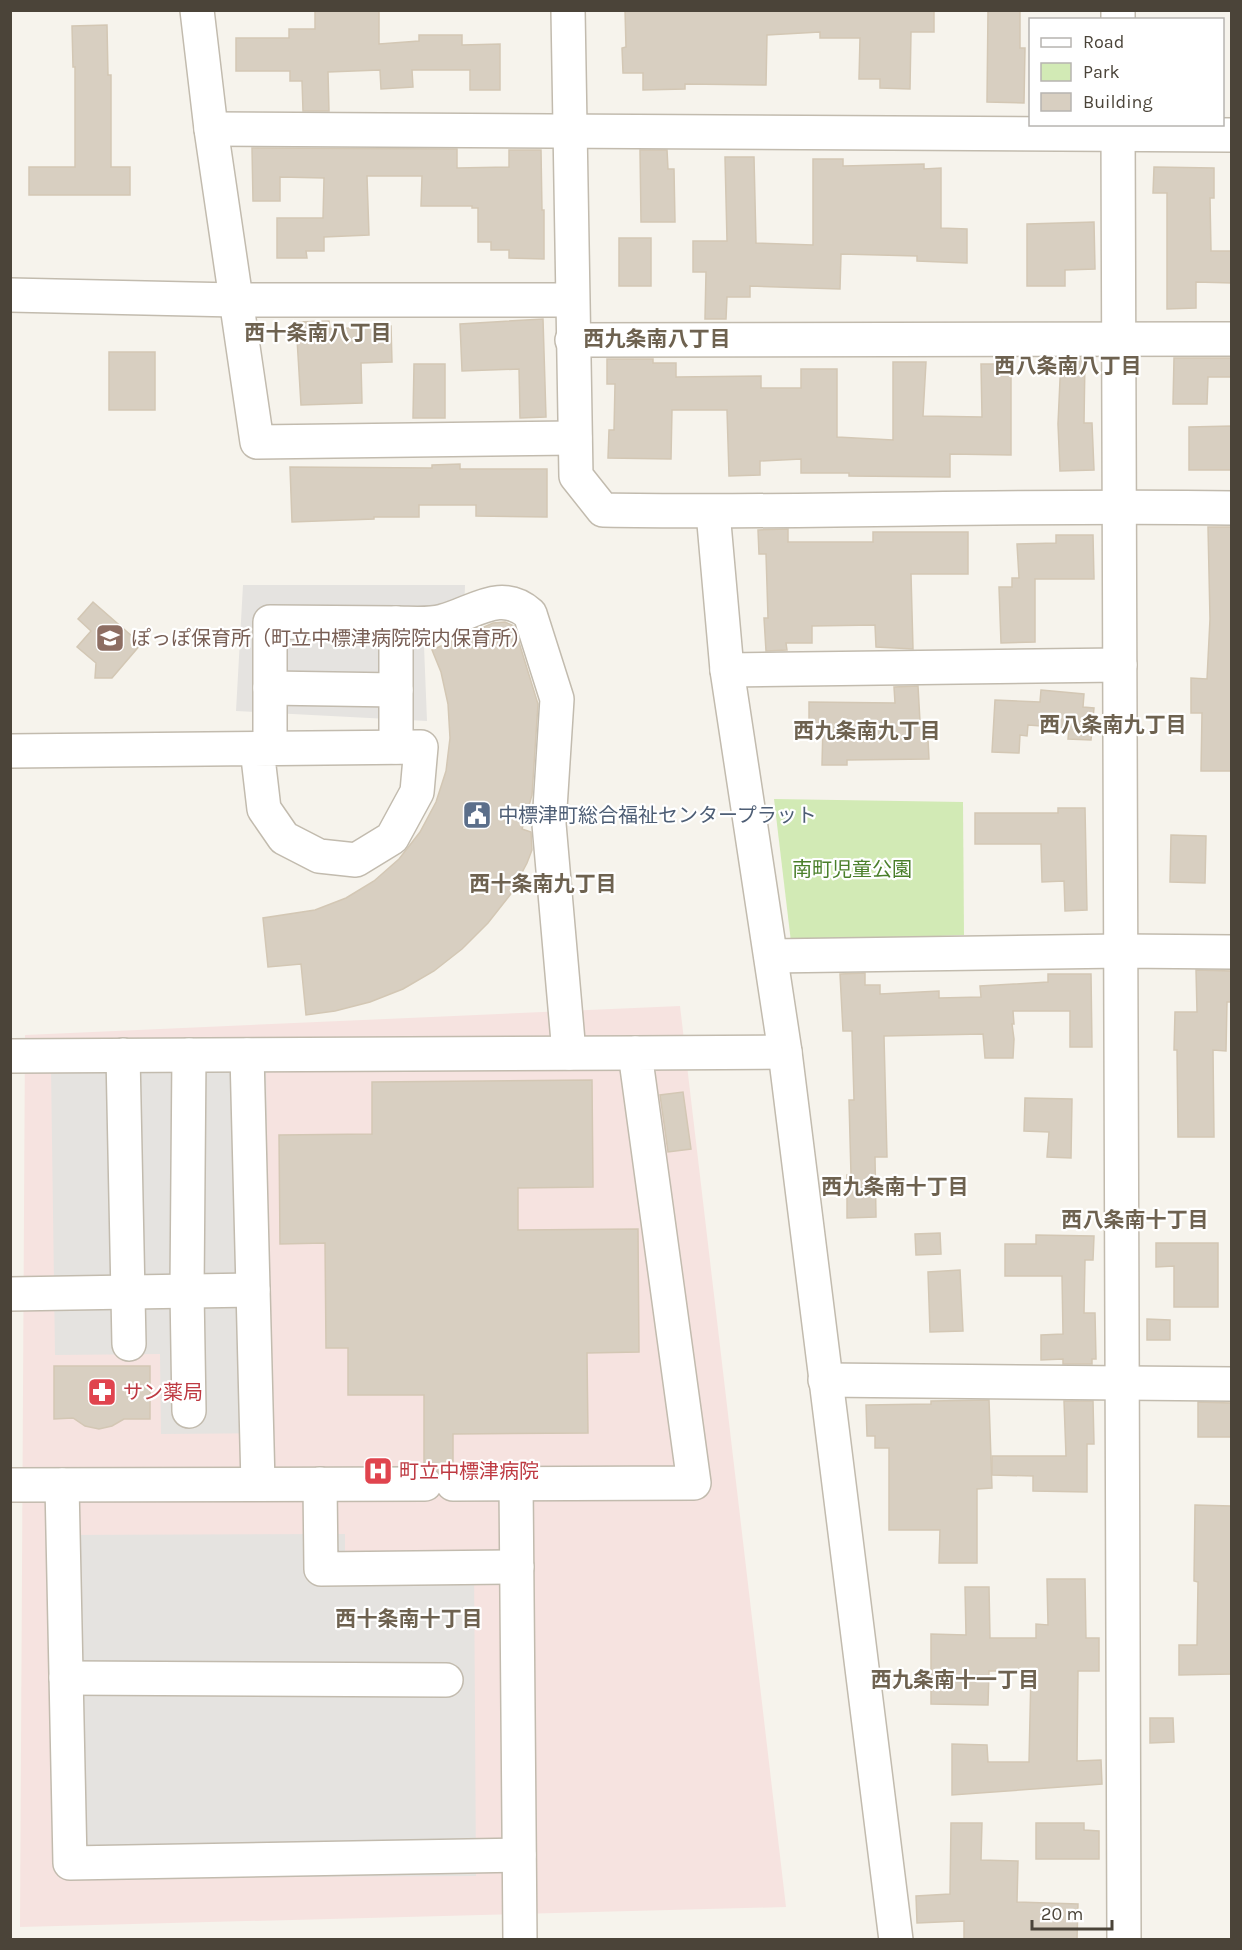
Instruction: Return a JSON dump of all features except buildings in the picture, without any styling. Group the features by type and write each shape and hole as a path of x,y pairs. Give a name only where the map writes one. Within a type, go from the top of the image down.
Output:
{"street":[{"path":"197,10 211,129 257,442 575,438"},
{"path":"568,10 576,476 603,510 713,512 1119,506 1232,508"},
{"path":"211,129 1118,130 1232,135"},
{"path":"1118,130 1124,1940"},
{"path":"10,295 235,300 572,300"},
{"path":"572,340 1232,339"},
{"path":"713,512 726,670 785,1052 896,1940"},
{"path":"10,752 263,749 396,747 422,747 417,792 392,838 356,860 319,856 284,838 264,809 263,749 270,688 270,622 442,622 485,604 507,602 522,606 530,614 557,699 549,824 569,1053"},
{"path":"396,623 396,747"},
{"path":"726,670 1120,665"},
{"path":"270,688 396,690"},
{"path":"771,956 1121,951 1232,952"},
{"path":"10,1056 785,1052"},
{"path":"10,1485 694,1483 635,1053"},
{"path":"123,1055 129,1344"},
{"path":"189,1055 187,1291 189,1411"},
{"path":"247,1055 258,1484"},
{"path":"10,1294 253,1290"},
{"path":"825,1380 1232,1384"},
{"path":"320,1484 321,1569 517,1567"},
{"path":"516,1484 520,1940"},
{"path":"62,1485 70,1863 519,1855"},
{"path":"66,1678 446,1680"}],"shaded area":[{"path":"243,585 465,585 464,621 424,646 427,721 236,711"},
{"name":"町立中標津病院","path":"680,1006 786,1907 20,1927 25,1035"},
{"path":"266,1067 271,1433 161,1434 160,1354 55,1355 51,1069"},
{"path":"345,1534 345,1558 474,1559 476,1876 59,1878 57,1535"}],"green space":[{"name":"南町児童公園","path":"774,799 963,802 964,935 791,942"}],"place":[{"name":"ぽっぽ保育所（町立中標津病院院内保育所）","path":"110,638"},
{"name":"中標津町総合福祉センタープラット","path":"477,815"},
{"name":"サン薬局","path":"102,1392"},
{"name":"町立中標津病院","path":"378,1471"}],"district":[{"name":"西十条南八丁目","path":"318,333"},
{"name":"西九条南八丁目","path":"657,339"},
{"name":"西八条南八丁目","path":"1068,366"},
{"name":"西八条南九丁目","path":"1113,725"},
{"name":"西九条南九丁目","path":"867,731"},
{"name":"西十条南九丁目","path":"543,884"},
{"name":"西九条南十丁目","path":"895,1187"},
{"name":"西八条南十丁目","path":"1135,1220"},
{"name":"西十条南十丁目","path":"409,1619"},
{"name":"西九条南十一丁目","path":"955,1680"}]}
